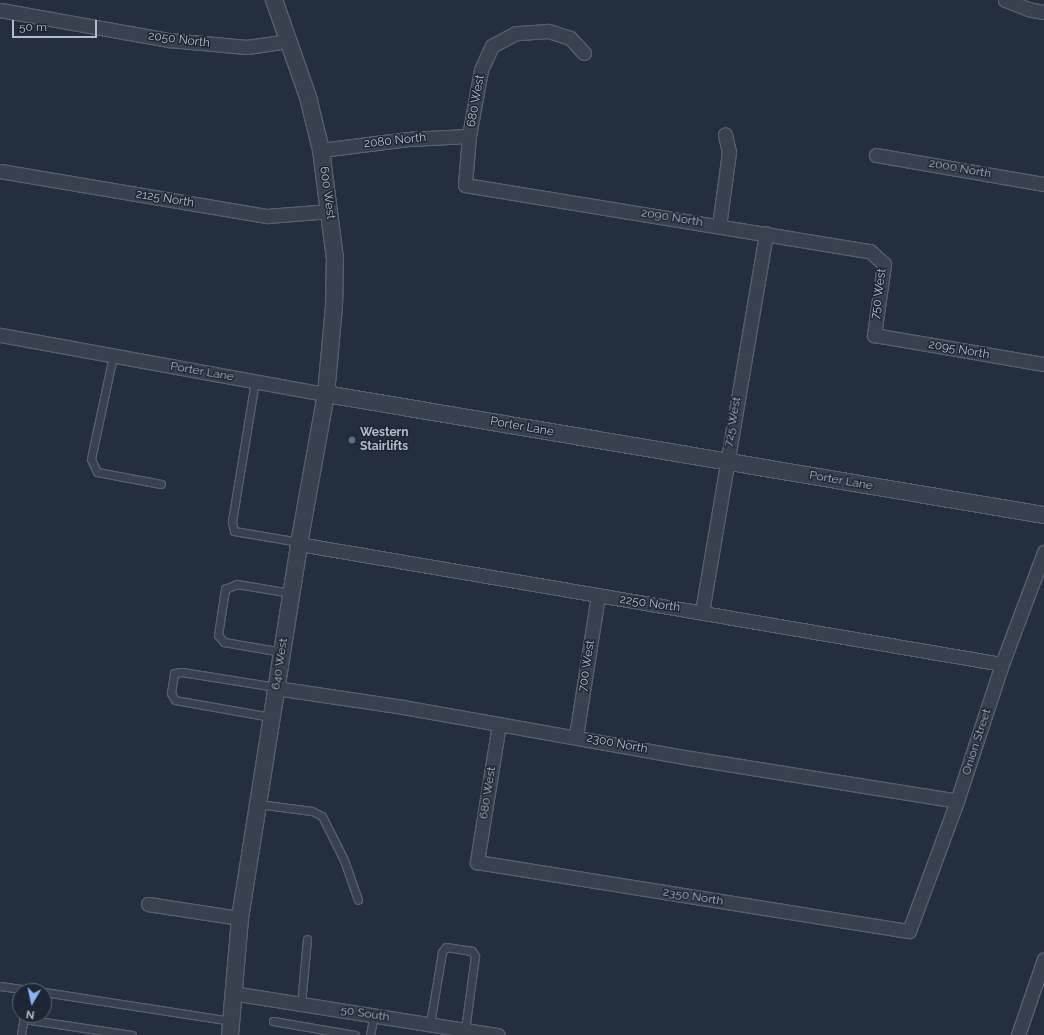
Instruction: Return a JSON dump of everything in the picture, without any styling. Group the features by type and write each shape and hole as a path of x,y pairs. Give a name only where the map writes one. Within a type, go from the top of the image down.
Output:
{"street":[{"name":"600 West","path":"274,0 308,98 321,150 330,211 335,259 334,306 326,394"},
{"path":"1005,0 1028,9 1044,12"},
{"name":"2050 North","path":"0,10 169,40 247,47 288,41"},
{"name":"680 West","path":"465,185 469,136 481,70 492,46 516,34 548,31 570,38 584,53"},
{"path":"719,226 729,152 725,134"},
{"name":"2080 North","path":"321,150 408,139 469,136"},
{"name":"2000 North","path":"876,155 1044,184"},
{"name":"2125 North","path":"0,171 267,216 330,211"},
{"name":"2090 North","path":"465,185 766,233 870,251 877,256"},
{"name":"725 West","path":"702,612 726,461 766,233"},
{"name":"750 West","path":"874,335 884,264 877,256"},
{"name":"2095 North","path":"874,335 1044,364"},
{"name":"Porter Lane","path":"0,336 326,394 1044,515"},
{"name":"640 West","path":"231,1028 232,993 237,936 299,543 326,394"},
{"name":"2250 North","path":"299,543 598,596 702,612 1002,664"},
{"name":"Onion Street","path":"909,931 958,801 1002,664 1044,552"},
{"name":"700 West","path":"576,736 598,596"},
{"name":"2300 North","path":"276,687 576,736 690,758 958,801"},
{"name":"680 West","path":"477,862 499,724"},
{"name":"2350 North","path":"477,862 909,931"},
{"path":"148,904 240,918"},
{"path":"1018,1035 1044,959"},
{"name":"50 South","path":"232,993 498,1035"}],"lane":[{"path":"113,356 91,459 96,472 161,484"},
{"path":"255,381 232,522 234,531 299,543"},
{"path":"282,652 224,642 218,635 225,589 237,584 291,593"},
{"path":"271,717 175,700 171,694 174,673 182,672 276,687"},
{"path":"258,804 312,811 322,816 344,860 358,900"},
{"path":"301,1004 307,939"},
{"path":"430,1024 442,952 446,947 472,951 475,956 465,1030"},
{"path":"0,986 12,988"},
{"path":"52,994 231,1028"},
{"path":"370,1035 374,1015"},
{"path":"273,1021 355,1035"},
{"path":"52,1022 132,1035"},
{"path":"21,1035 23,1023"}],"place":[{"name":"Western Stairlifts","path":"352,440"}]}
